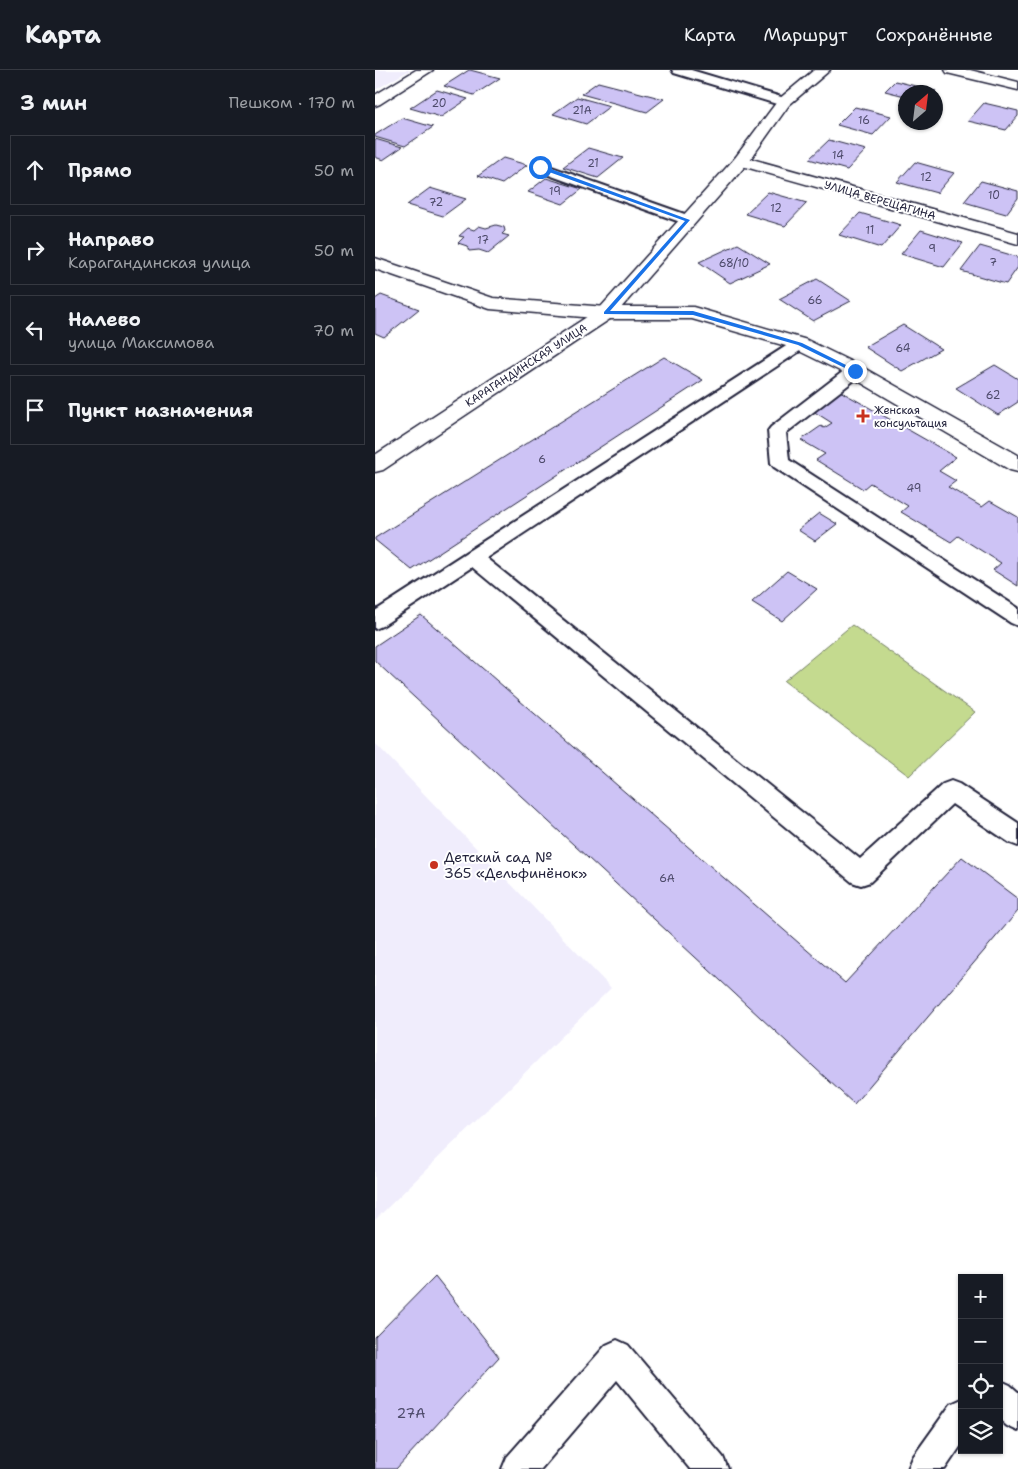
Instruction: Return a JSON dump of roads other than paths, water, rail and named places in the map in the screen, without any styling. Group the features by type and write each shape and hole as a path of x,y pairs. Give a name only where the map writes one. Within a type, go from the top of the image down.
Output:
{"street":[{"path":"375,101 426,70"},
{"name":"КАРАГАНДИНСКАЯ УЛИЦА","path":"375,466 606,313 741,161 784,102 823,70"},
{"path":"952,70 1018,86"},
{"name":"УЛИЦА ВЕРЕЩАГИНА","path":"741,161 1018,239"},
{"path":"375,262 490,303 606,313 693,313 800,344 855,371 1018,465"}],"lane":[{"path":"678,70 784,102"},
{"path":"540,167 688,220"},
{"path":"375,621 800,344"},
{"path":"855,371 777,431 780,463 1018,618"},
{"path":"472,557 861,874 951,791 1018,836"},
{"path":"519,1469 617,1356 711,1469"},
{"path":"1003,1400 1018,1415"},
{"path":"925,1469 958,1421"}],"place":[{"name":"Женская консультация","path":"863,416"},
{"name":"Детский сад № 365 «Дельфинёнок»","path":"434,865"}]}
